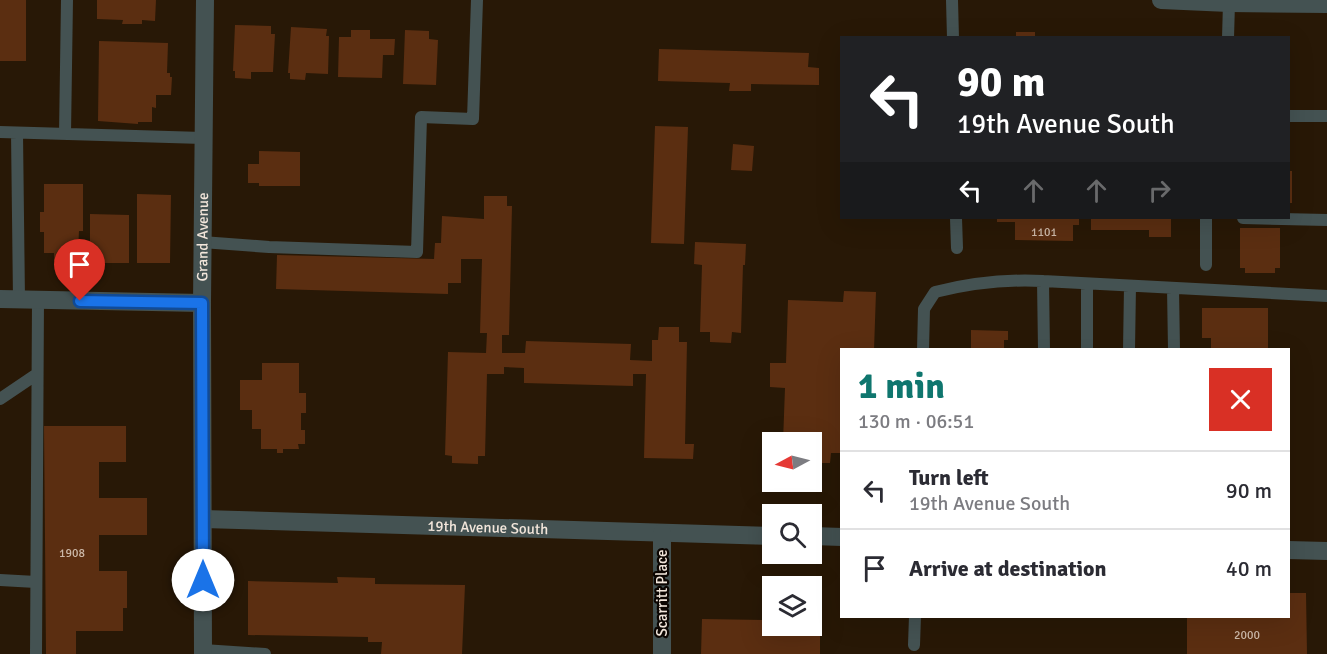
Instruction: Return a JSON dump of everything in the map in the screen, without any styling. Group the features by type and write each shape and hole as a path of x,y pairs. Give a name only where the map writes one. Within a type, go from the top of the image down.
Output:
{"street":[{"name":"Grand Avenue","path":"203,652 202,242 205,0"},
{"path":"1161,0 1327,4"},
{"path":"0,300 202,303"},
{"name":"19th Avenue South","path":"203,519 762,536"},
{"name":"Scarritt Place","path":"662,533 662,654"},
{"path":"822,537 840,537"},
{"path":"1290,550 1327,551"}],"lane":[{"path":"65,134 67,0"},
{"path":"202,242 269,247 417,252 421,117 473,119 477,0"},
{"path":"952,0 952,36"},
{"path":"1228,36 1229,3"},
{"path":"1290,116 1327,116"},
{"path":"0,132 203,138"},
{"path":"17,133 19,300"},
{"path":"956,219 957,248"},
{"path":"1206,219 1206,265"},
{"path":"1285,219 1327,220"},
{"path":"1043,281 1044,348"},
{"path":"923,348 924,309 935,292 988,282 1043,281 1327,296"},
{"path":"1087,348 1088,284"},
{"path":"1129,348 1130,286"},
{"path":"1173,288 1174,348"},
{"path":"36,654 38,300"},
{"path":"0,399 38,374"},
{"path":"0,580 36,582"},
{"path":"914,645 915,618"},
{"path":"203,652 265,654"}],"building":[{"path":"0,0 26,0 26,61 0,61"},
{"path":"97,0 156,0 155,21 142,20 142,24 122,24 123,20 97,19"},
{"path":"235,25 271,26 271,34 275,34 273,72 251,72 251,79 235,78 235,71 233,71"},
{"path":"291,27 327,29 326,36 329,36 328,74 306,73 305,80 290,79 290,73 288,73"},
{"path":"351,30 370,30 370,39 395,39 394,55 383,55 382,78 338,77 339,37 351,37"},
{"path":"405,30 429,31 429,39 438,40 436,85 403,84"},
{"path":"1016,32 1035,32 1035,36 1016,36"},
{"path":"99,41 168,43 167,73 170,73 172,77 171,95 156,95 156,108 152,107 152,122 138,122 138,124 98,121"},
{"path":"659,49 809,53 808,67 819,68 819,85 751,84 751,91 729,91 730,83 658,81"},
{"path":"655,126 688,127 684,244 651,243"},
{"path":"733,144 754,146 752,171 731,170"},
{"path":"259,151 300,152 300,186 259,186 259,183 248,183 248,164 259,164"},
{"path":"1290,171 1292,171 1292,203 1290,203"},
{"path":"44,184 83,184 83,231 79,231 78,253 69,252 69,261 54,261 54,253 44,253 44,232 40,232 40,212 44,212"},
{"path":"137,194 171,195 170,263 137,263"},
{"path":"484,196 507,196 507,206 512,206 509,335 502,335 502,353 525,353 526,341 631,344 630,360 652,361 652,340 658,340 659,327 679,327 679,342 687,342 685,444 694,444 693,459 644,458 646,374 633,374 633,386 524,383 524,368 504,367 504,374 487,374 485,456 478,456 478,464 452,463 452,456 445,455 448,352 486,353 487,333 480,333 482,259 461,259 461,283 448,283 448,294 276,289 277,255 434,259 435,243 441,243 442,216 484,219"},
{"path":"90,214 129,215 129,263 90,263"},
{"path":"997,219 1079,219 1079,225 1073,225 1073,241 1015,240 1015,222 997,222"},
{"path":"1091,219 1171,219 1171,237 1149,237 1149,230 1091,230"},
{"path":"1240,228 1280,228 1280,268 1275,268 1275,273 1245,273 1245,268 1240,268"},
{"path":"695,242 746,244 745,265 743,265 741,333 732,332 731,343 710,342 710,332 700,332 702,265 694,264"},
{"path":"844,291 876,292 874,348 840,348 840,453 831,453 830,463 822,463 822,432 783,432 785,388 770,387 770,363 786,363 788,300 843,302"},
{"path":"1202,308 1268,308 1268,348 1211,348 1211,338 1202,338"},
{"path":"971,330 1008,331 1008,340 1004,340 1004,348 971,348"},
{"path":"262,363 299,363 299,393 306,393 306,413 301,413 301,430 305,430 305,444 298,444 299,449 283,449 283,453 277,453 277,449 261,449 261,429 252,429 252,410 240,410 240,380 262,380"},
{"path":"44,426 126,426 126,462 99,462 99,498 147,498 147,535 99,535 99,571 127,571 127,608 123,608 123,631 76,631 76,654 46,654"},
{"path":"337,577 375,578 375,584 465,585 462,654 381,654 382,642 368,642 368,637 248,635 248,581 338,583"},
{"path":"1290,593 1306,593 1307,654 1187,654 1187,618 1290,618"},
{"path":"702,619 762,620 762,636 820,636 820,654 701,654"}],"route":[{"path":"80,301 202,303 203,580"}]}
